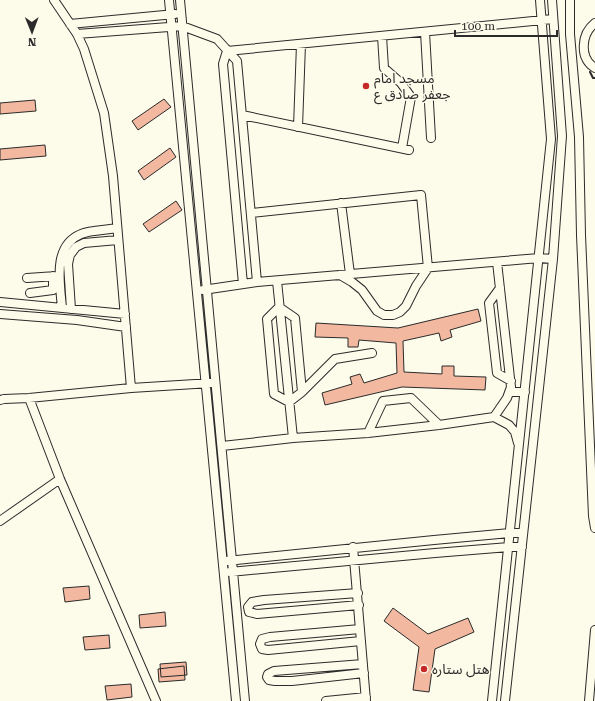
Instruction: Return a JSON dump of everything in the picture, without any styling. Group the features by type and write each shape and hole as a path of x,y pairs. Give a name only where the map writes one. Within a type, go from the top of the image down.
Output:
{"lane":[{"path":"54,0 77,34 84,49 104,113 113,176 131,388"},
{"path":"169,0 236,701"},
{"path":"180,0 245,701"},
{"path":"492,701 552,139 540,0"},
{"path":"505,701 553,258 562,136 552,0"},
{"path":"570,0 570,34 579,137 581,235 593,516 595,528"},
{"path":"70,24 181,14"},
{"path":"227,51 553,19"},
{"path":"595,23 587,32 584,40 584,52 589,64 595,68"},
{"path":"77,34 182,26 217,39 237,61 257,282"},
{"path":"425,32 431,138"},
{"path":"242,115 405,149 411,97 401,83 384,68 382,36"},
{"path":"298,127 301,44"},
{"path":"227,51 224,64 243,284"},
{"path":"251,213 421,195 428,268 416,286 406,306 400,312 393,315 384,315 377,311 362,290 340,275"},
{"path":"340,203 350,274"},
{"path":"30,293 53,290 63,250 69,241 82,233 118,228"},
{"path":"71,309 68,264 70,255 76,247 84,243 118,240"},
{"path":"197,291 257,282 553,258"},
{"path":"494,418 502,407 511,387 497,262"},
{"path":"26,278 56,276"},
{"path":"56,276 62,308"},
{"path":"277,281 293,438"},
{"path":"500,288 489,303 497,373 511,381"},
{"path":"0,302 125,314"},
{"path":"279,307 295,318 302,392"},
{"path":"279,307 267,319 274,394 289,402"},
{"path":"0,314 77,320 126,327"},
{"path":"289,402 302,392 335,359 372,354"},
{"path":"0,400 216,382"},
{"path":"510,392 526,392"},
{"path":"29,398 60,479 156,701"},
{"path":"368,433 383,401 411,398 439,425"},
{"path":"222,446 293,438 368,433 494,418 509,425 515,432 520,447"},
{"path":"0,521 60,479"},
{"path":"222,561 353,547 523,533"},
{"path":"434,540 435,553"},
{"path":"224,572 509,546 522,547"},
{"path":"326,701 366,699 353,547"},
{"path":"358,593 264,600 252,602 248,607 249,612 257,614 359,605"},
{"path":"360,629 262,639 260,644 262,649 268,650 361,641"},
{"path":"589,701 595,630"},
{"path":"363,664 274,671 268,674 267,677 270,680 286,681 364,673"}],"building":[{"path":"164,99 171,107 138,130 132,121"},
{"path":"35,100 36,111 0,114 0,103"},
{"path":"45,145 46,156 0,160 0,149"},
{"path":"170,148 176,157 144,180 138,171"},
{"path":"176,201 182,210 149,232 143,224"},
{"path":"478,309 481,321 450,330 452,337 441,341 439,333 403,341 404,372 442,374 442,366 454,366 454,376 486,377 485,390 402,387 325,405 322,393 352,384 350,377 360,374 364,383 397,373 396,343 359,340 358,347 348,347 348,338 315,337 316,323 398,328"},
{"path":"89,586 90,599 65,602 63,588"},
{"name":"هتل ستاره","path":"393,608 428,634 468,618 474,632 435,649 429,692 413,690 419,647 384,621"},
{"path":"165,612 166,626 140,628 139,615"},
{"path":"109,635 110,648 85,650 83,637"},
{"path":"186,662 187,675 161,677 160,664"},
{"path":"184,666 185,680 159,682 158,669"},
{"path":"131,684 132,697 107,700 105,686"}],"wall":[{"path":"590,72 593,78 595,78"}],"place":[{"name":"مسجد امام جعفر صادق ع","path":"366,86"},
{"name":"هتل ستاره","path":"424,669"}]}
